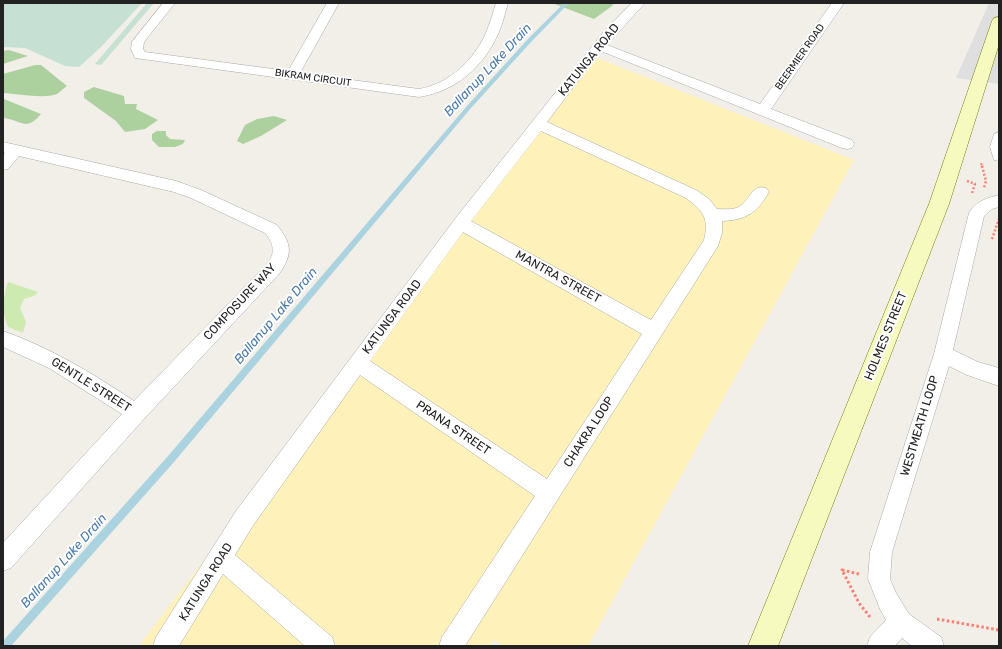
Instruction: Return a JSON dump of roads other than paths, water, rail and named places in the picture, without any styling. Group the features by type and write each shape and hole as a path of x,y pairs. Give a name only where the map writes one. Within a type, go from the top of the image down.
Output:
{"main road":[{"path":"999,8 997,14 999,17"},
{"name":"HOLMES STREET","path":"763,646 939,204 999,22"}],"street":[{"name":"BIKRAM CIRCUIT","path":"169,3 138,42 137,49 140,55 419,93 434,90 452,82 464,72 488,40 502,3"},
{"path":"292,75 334,3"},
{"name":"KATUNGA ROAD","path":"165,646 244,519 358,363 538,124 609,33 639,3"},
{"name":"BEERMIER ROAD","path":"763,110 838,3"},
{"path":"599,46 847,144"},
{"path":"538,124 691,194 705,203 712,215 742,214 748,210 761,192"},
{"path":"999,137 997,146 999,156"},
{"path":"3,165 10,148"},
{"name":"COMPOSURE WAY","path":"3,560 136,413 273,269 280,260 282,248 278,237 271,229 196,194 176,187 10,148"},
{"name":"WESTMEATH LOOP","path":"932,646 901,622 888,601 879,580 881,552 943,354 977,212 987,204 999,201"},
{"name":"CHAKRA LOOP","path":"451,646 712,241 716,230 712,215"},
{"name":"MANTRA STREET","path":"462,224 654,331"},
{"name":"GENTLE STREET","path":"3,339 16,343 79,375 136,413"},
{"path":"943,354 974,369 999,377"},
{"name":"PRANA STREET","path":"358,363 549,494"},
{"path":"221,558 323,646"},
{"path":"879,646 901,622"}],"waterway":[{"name":"Ballanup Lake Drain","path":"5,646 171,459 469,107 529,41 567,3"}]}
